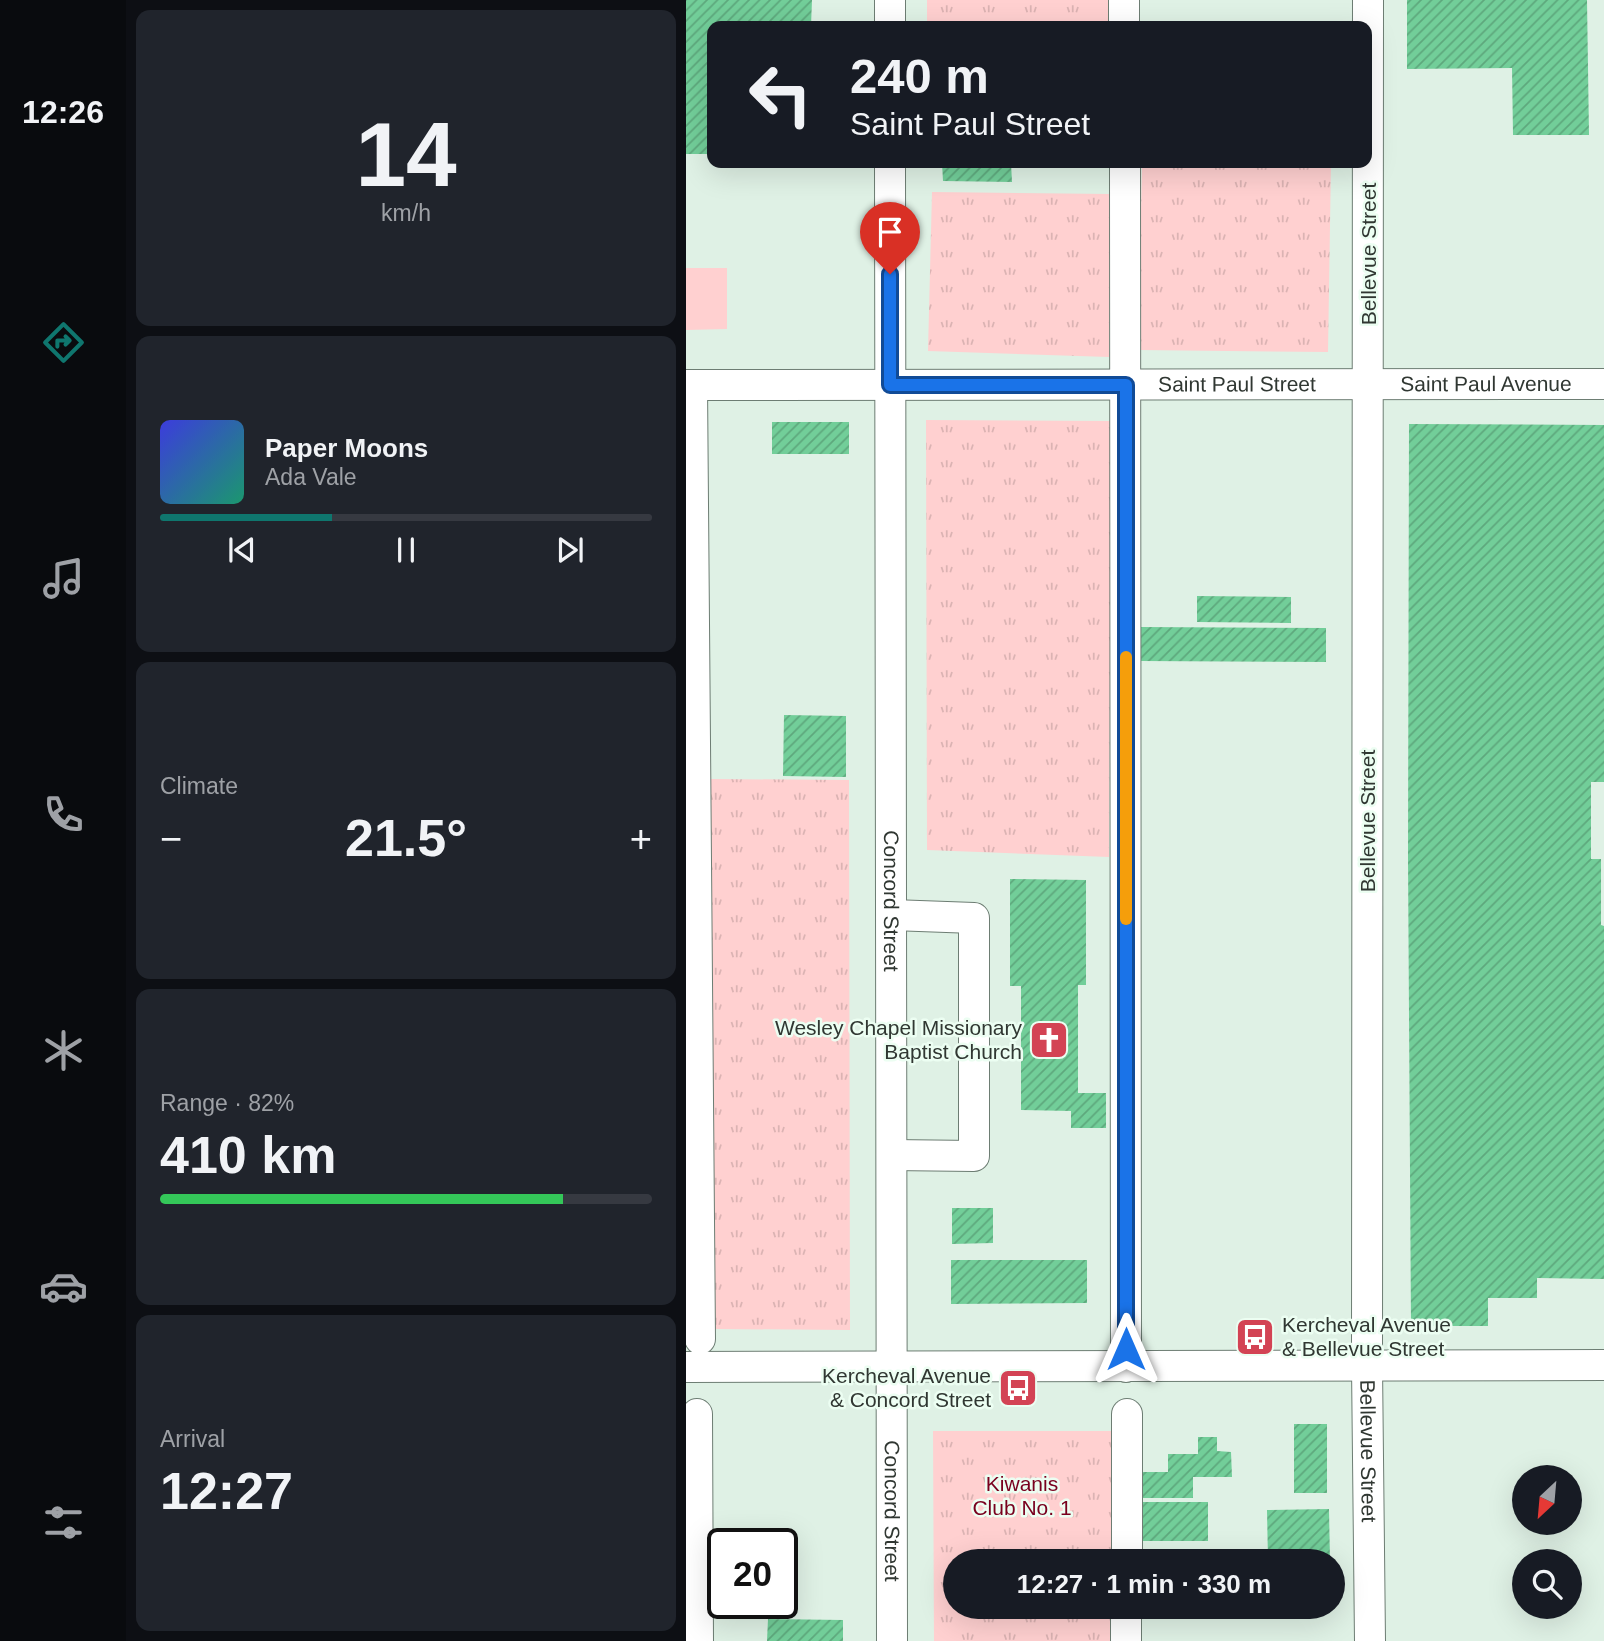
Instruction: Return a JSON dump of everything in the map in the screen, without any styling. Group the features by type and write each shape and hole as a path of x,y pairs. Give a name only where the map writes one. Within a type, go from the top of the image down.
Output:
{"street":[{"path":"890,0 890,21"},
{"path":"1124,0 1124,21"},
{"name":"Bellevue Street","path":"1368,0 1368,21"},
{"name":"Concord Street","path":"890,168 892,1641"},
{"path":"1125,168 1126,1367"},
{"name":"Bellevue Street","path":"1368,168 1367,1366 1370,1641"},
{"name":"Saint Paul Avenue","path":"1369,384 1604,384"},
{"name":"Saint Paul Street","path":"689,386 1369,384"},
{"path":"689,386 700,1339"},
{"path":"892,915 974,918 974,1156 892,1154"},
{"path":"686,1367 1604,1365"},
{"path":"697,1414 698,1641"},
{"path":"1127,1414 1127,1549"},
{"path":"1126,1619 1126,1641"}],"green space":[{"path":"927,0 1111,0 1111,21 927,21"},
{"path":"1142,168 1331,168 1328,352 1138,350"},
{"path":"932,192 1110,194 1109,357 928,351"},
{"path":"686,268 727,268 727,329 686,330"},
{"path":"926,420 1111,421 1109,857 927,850"},
{"path":"711,779 849,780 850,1330 712,1329"},
{"name":"Kiwanis Club No. 1","path":"933,1431 1111,1431 1111,1549 943,1549 943,1619 1111,1619 1111,1641 934,1641"}],"building":[{"path":"686,0 812,0 811,21 707,21 707,154 686,154"},
{"path":"1407,0 1587,0 1589,135 1513,135 1512,68 1407,69"},
{"path":"942,168 1011,168 1012,182 943,181"},
{"path":"772,422 849,422 849,454 772,454"},
{"path":"1409,424 1604,425 1604,782 1591,782 1591,859 1601,859 1601,925 1604,926 1604,1279 1537,1278 1537,1298 1488,1298 1488,1326 1411,1326"},
{"path":"1197,596 1291,597 1291,623 1197,622"},
{"path":"1140,627 1326,628 1326,662 1140,661"},
{"path":"784,715 846,716 846,777 783,776"},
{"name":"Wesley Chapel Missionary Baptist Church","path":"1010,879 1086,880 1086,985 1078,985 1078,1093 1106,1093 1106,1128 1071,1128 1071,1111 1021,1110 1021,986 1010,986"},
{"path":"952,1208 993,1208 993,1243 952,1244"},
{"path":"951,1260 1087,1260 1087,1303 951,1304"},
{"path":"1294,1424 1327,1424 1327,1493 1294,1493"},
{"path":"1198,1437 1217,1437 1217,1451 1231,1452 1232,1477 1193,1477 1193,1498 1143,1498 1143,1472 1168,1472 1168,1454 1198,1454"},
{"path":"1139,1502 1208,1502 1208,1541 1139,1541"},
{"path":"1329,1509 1330,1549 1268,1549 1267,1510"},
{"path":"768,1619 843,1620 843,1641 767,1641"}],"slow traffic":[{"path":"1126,657 1126,919"}],"place":[{"name":"Wesley Chapel Missionary Baptist Church","path":"1049,1040"},
{"name":"Kercheval Avenue & Bellevue Street","path":"1255,1337"},
{"name":"Kercheval Avenue & Concord Street","path":"1018,1388"}],"route":[{"path":"890,274 890,385 1126,385 1126,1349"}]}
